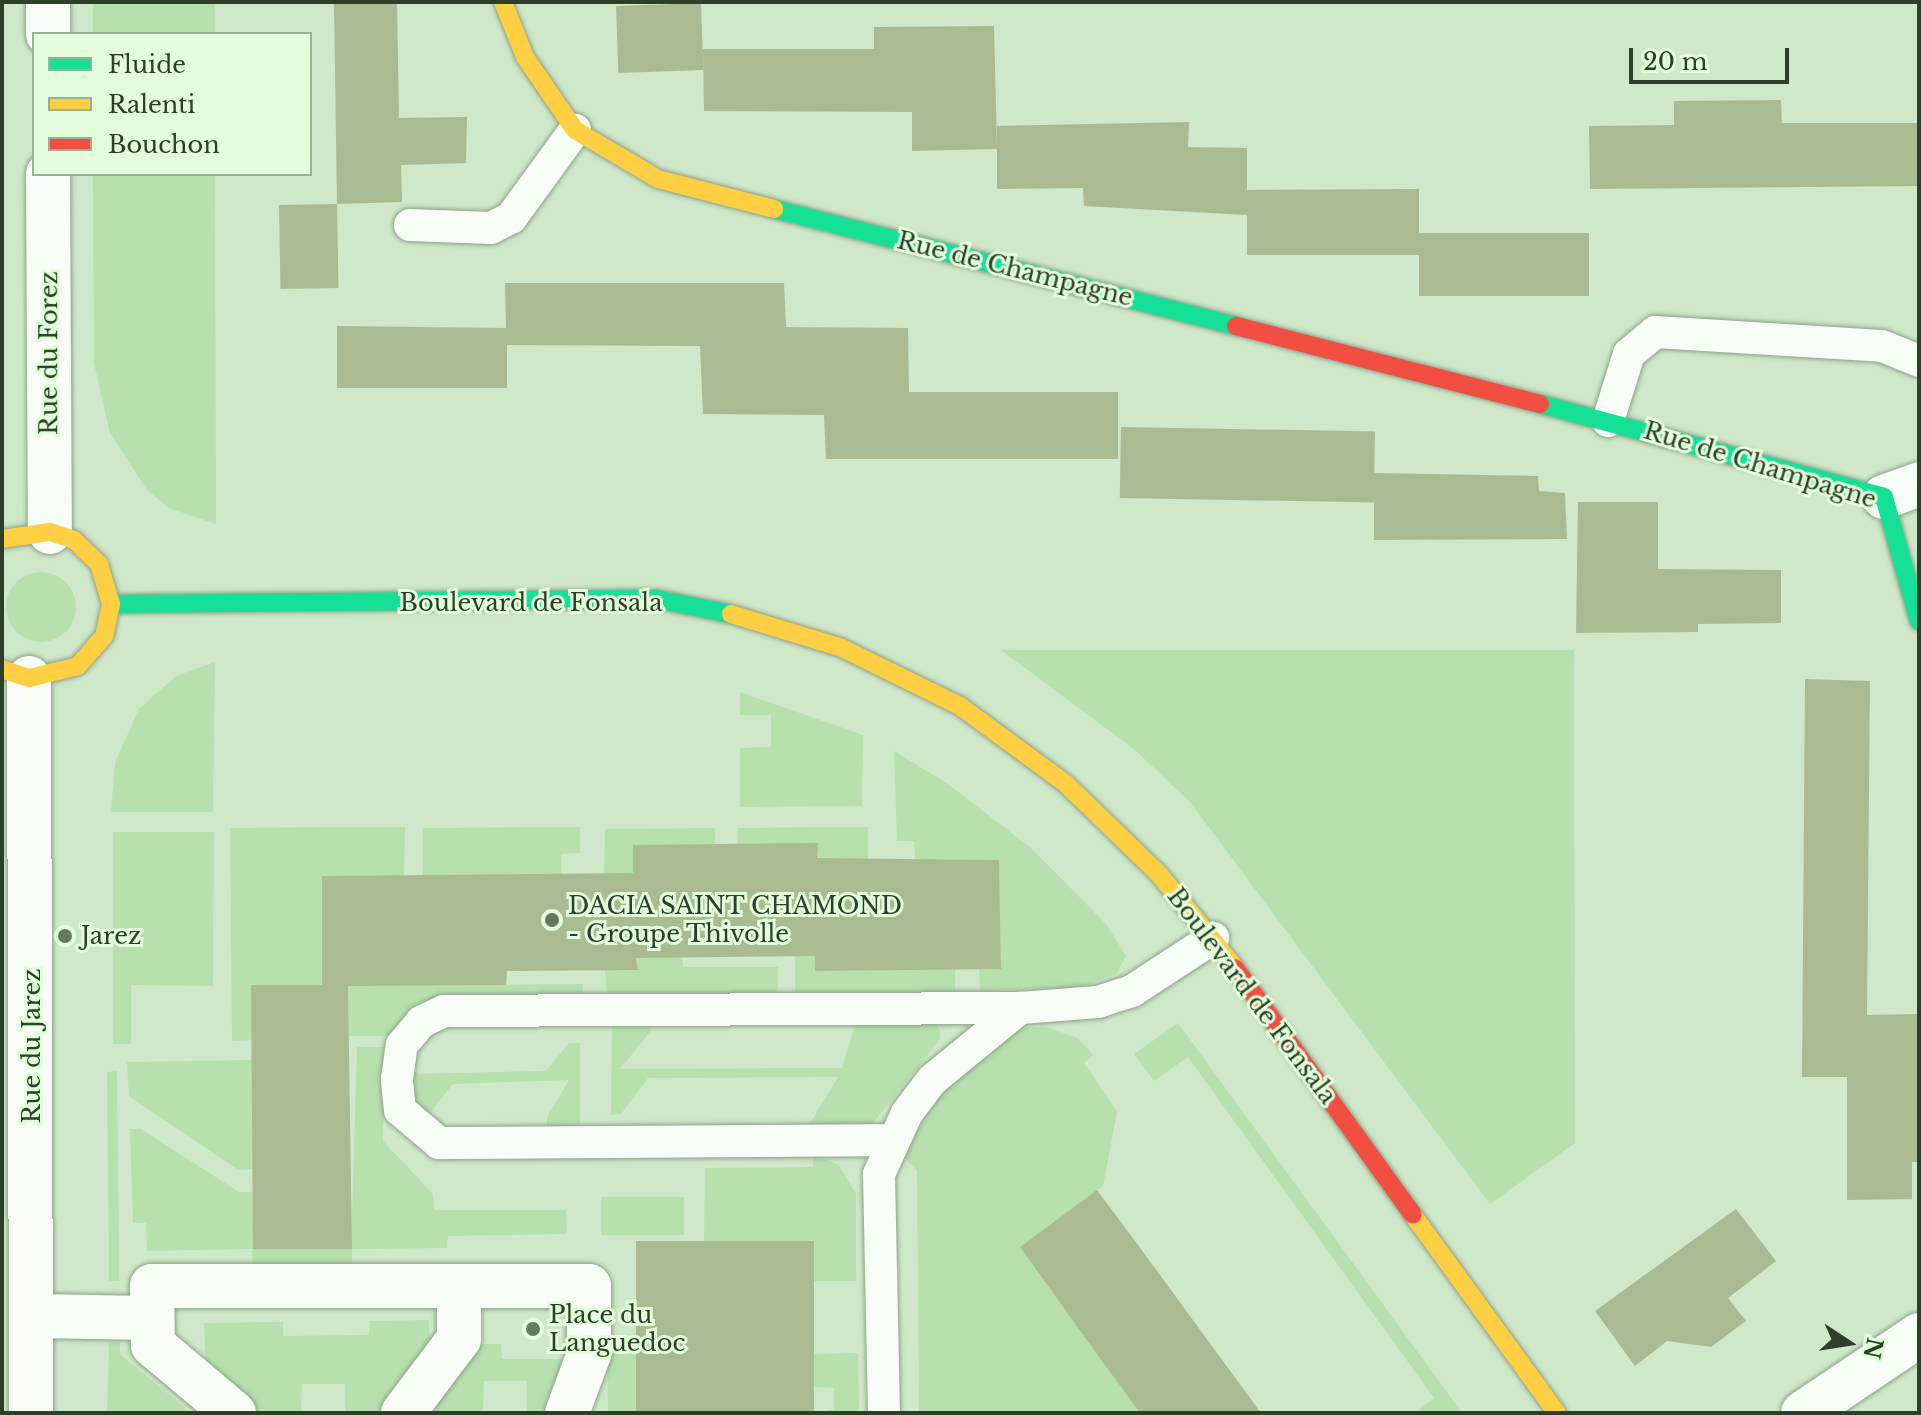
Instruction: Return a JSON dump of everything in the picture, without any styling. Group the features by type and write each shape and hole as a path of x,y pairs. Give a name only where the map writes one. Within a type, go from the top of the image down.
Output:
{"street":[{"path":"48,2 48,32"},
{"name":"Rue de Champagne","path":"503,2 525,57 575,130 658,179 1608,421 1902,491 1919,621"},
{"name":"Rue du Forez","path":"48,176 50,532"},
{"path":"2,539 50,532 74,540 99,564 111,604 104,636 89,657 55,677 16,674"},
{"name":"Boulevard de Fonsala","path":"111,604 656,599 745,617 842,648 960,706 1066,784 1159,874 1213,938 1544,1408"},
{"name":"Rue du Jarez","path":"16,674 32,1316 31,1413"},
{"path":"234,1413 153,1345 152,1286 589,1286 589,1354 567,1413"},
{"path":"403,1413 459,1339 459,1287"},
{"path":"32,1316 152,1318"},
{"path":"1803,1413 1919,1335"}],"lane":[{"path":"410,225 491,228 511,218 575,130"},
{"path":"1608,421 1629,354 1655,332 1882,346 1919,361"},
{"path":"892,1140 439,1143 400,1110 397,1079 402,1045 421,1022 444,1011 1020,1008 1098,1002 1132,991 1213,938"},
{"path":"884,1413 879,1174 892,1140 932,1080 1020,1008"}],"green space":[{"path":"93,2 215,2 215,32 93,32"},
{"path":"93,176 215,176 216,524 169,508 147,490 110,433 94,363"},
{"path":"41,572 60,578 70,588 76,607 70,626 60,636 41,642 22,636 12,626 6,607 12,588 22,578"},
{"path":"1001,650 1574,650 1575,1143 1490,1204 1190,802 1135,750"},
{"path":"215,662 213,812 111,812 115,763 139,709 176,676"},
{"path":"740,692 863,735 862,806 740,807 740,748 771,747 771,715 740,715"},
{"path":"894,751 948,784 1031,848 1107,925 1126,956 1117,973 1082,987 980,991 979,969 1001,968 999,860 915,859 914,841 897,841"},
{"path":"405,827 404,875 322,985 251,986 252,1040 232,1041 230,828"},
{"path":"580,827 580,853 561,854 561,874 423,876 423,828"},
{"path":"868,827 868,859 817,859 818,844 737,844 738,828"},
{"path":"715,828 715,845 633,873 604,874 605,829"},
{"path":"113,832 214,832 213,986 131,985 131,1044 113,1044"},
{"path":"795,956 815,956 816,971 955,969 955,996 795,998"},
{"path":"682,957 683,967 778,967 778,999 607,998 605,970 637,970 637,958"},
{"path":"583,984 583,998 417,1008 387,1036 349,1036 348,986"},
{"path":"857,1018 937,1024 940,1031 940,1039 873,1123 809,1125 838,1077 648,1078 621,1114 611,1115 612,1020 652,1020 651,1031 620,1069 842,1068"},
{"path":"1178,1023 1461,1413 1415,1413 1434,1398 1188,1057 1154,1081 1134,1054"},
{"path":"1018,1027 1046,1027 1078,1038 1093,1055 1084,1063 1117,1112 1103,1186 1020,1247 1140,1413 919,1413 917,1171 902,1155 940,1093"},
{"path":"569,1043 580,1043 580,1127 547,1128 547,1117 569,1080 453,1084 421,1124 414,1117 409,1074 546,1071"},
{"path":"357,1047 384,1047 383,1141 433,1194 434,1210 566,1210 567,1234 448,1236 447,1248 352,1249 352,1270 253,1269 252,1249 147,1251 146,1223 133,1223 130,1129 141,1129 239,1192 253,1192 253,1249 351,1249"},
{"path":"252,1060 253,1169 238,1170 129,1096 127,1062"},
{"path":"117,1071 119,1281 109,1281 107,1072"},
{"path":"814,1155 839,1165 856,1194 856,1281 814,1281 813,1241 704,1243 705,1168 813,1167"},
{"path":"601,1197 684,1197 684,1235 601,1235"},
{"path":"429,1320 430,1346 377,1413 345,1413 345,1384 302,1384 301,1413 256,1413 206,1369 204,1323 283,1322 283,1336 369,1335 370,1321"},
{"path":"109,1343 120,1343 120,1354 191,1413 107,1413"},
{"path":"476,1344 501,1344 502,1359 564,1359 552,1413 527,1413 527,1381 484,1381 483,1413 423,1413"},
{"path":"638,1352 639,1413 608,1413 607,1353"},
{"path":"858,1353 859,1413 814,1413 834,1409 834,1388 814,1387 814,1354"}],"building":[{"path":"334,2 397,2 399,118 467,117 466,163 401,165 402,202 337,204"},
{"path":"701,3 703,70 618,73 616,6"},
{"path":"994,26 997,149 912,151 912,112 704,111 703,49 874,49 874,27"},
{"path":"1781,100 1782,123 1919,123 1919,186 1590,189 1589,126 1674,125 1674,101"},
{"path":"1189,122 1188,147 1247,148 1247,190 1419,189 1419,255 1247,255 1247,215 1084,206 1083,188 997,189 997,126"},
{"path":"337,204 338,288 280,289 279,205"},
{"path":"1419,233 1589,233 1589,296 1419,296"},
{"path":"505,283 784,283 786,327 908,328 909,392 1118,392 1118,459 826,459 824,415 703,414 700,346 507,345 507,388 337,388 337,326 506,328"},
{"path":"1121,427 1375,431 1374,502 1120,498"},
{"path":"1374,473 1538,476 1539,491 1565,493 1567,539 1374,540"},
{"path":"1578,502 1658,502 1658,569 1781,570 1781,623 1698,624 1698,632 1576,633"},
{"path":"1805,679 1870,681 1867,1015 1919,1014 1919,1162 1912,1162 1912,1199 1847,1200 1847,1077 1802,1077"},
{"path":"818,843 817,858 999,860 1001,969 815,971 815,956 636,958 638,970 507,971 506,985 348,986 352,1249 253,1249 251,985 322,985 322,876 633,873 633,845"},
{"path":"1097,1190 1261,1413 1140,1413 1020,1247"},
{"path":"1736,1209 1776,1261 1728,1298 1746,1321 1711,1347 1667,1341 1635,1366 1595,1311"},
{"path":"636,1241 814,1241 814,1413 636,1413"}],"traffic: fast":[{"path":"774,209 1236,326"},
{"path":"1540,404 1884,497 1919,621"},
{"path":"111,604 656,599 731,614"}],"traffic: slow":[{"path":"503,2 525,57 575,130 658,179 774,209"},
{"path":"2,539 50,532 74,540 99,564 111,604 104,636 78,666 29,678 2,669"},
{"path":"731,614 842,648 960,706 1066,784 1159,874 1235,968"},
{"path":"1413,1215 1557,1413"}],"traffic: jam":[{"path":"1236,326 1540,404"},
{"path":"1235,968 1413,1215"}],"place":[{"name":"DACIA SAINT CHAMOND - Groupe Thivolle","path":"552,920"},
{"name":"Jarez","path":"65,936"},
{"name":"Place du Languedoc","path":"533,1329"}]}
